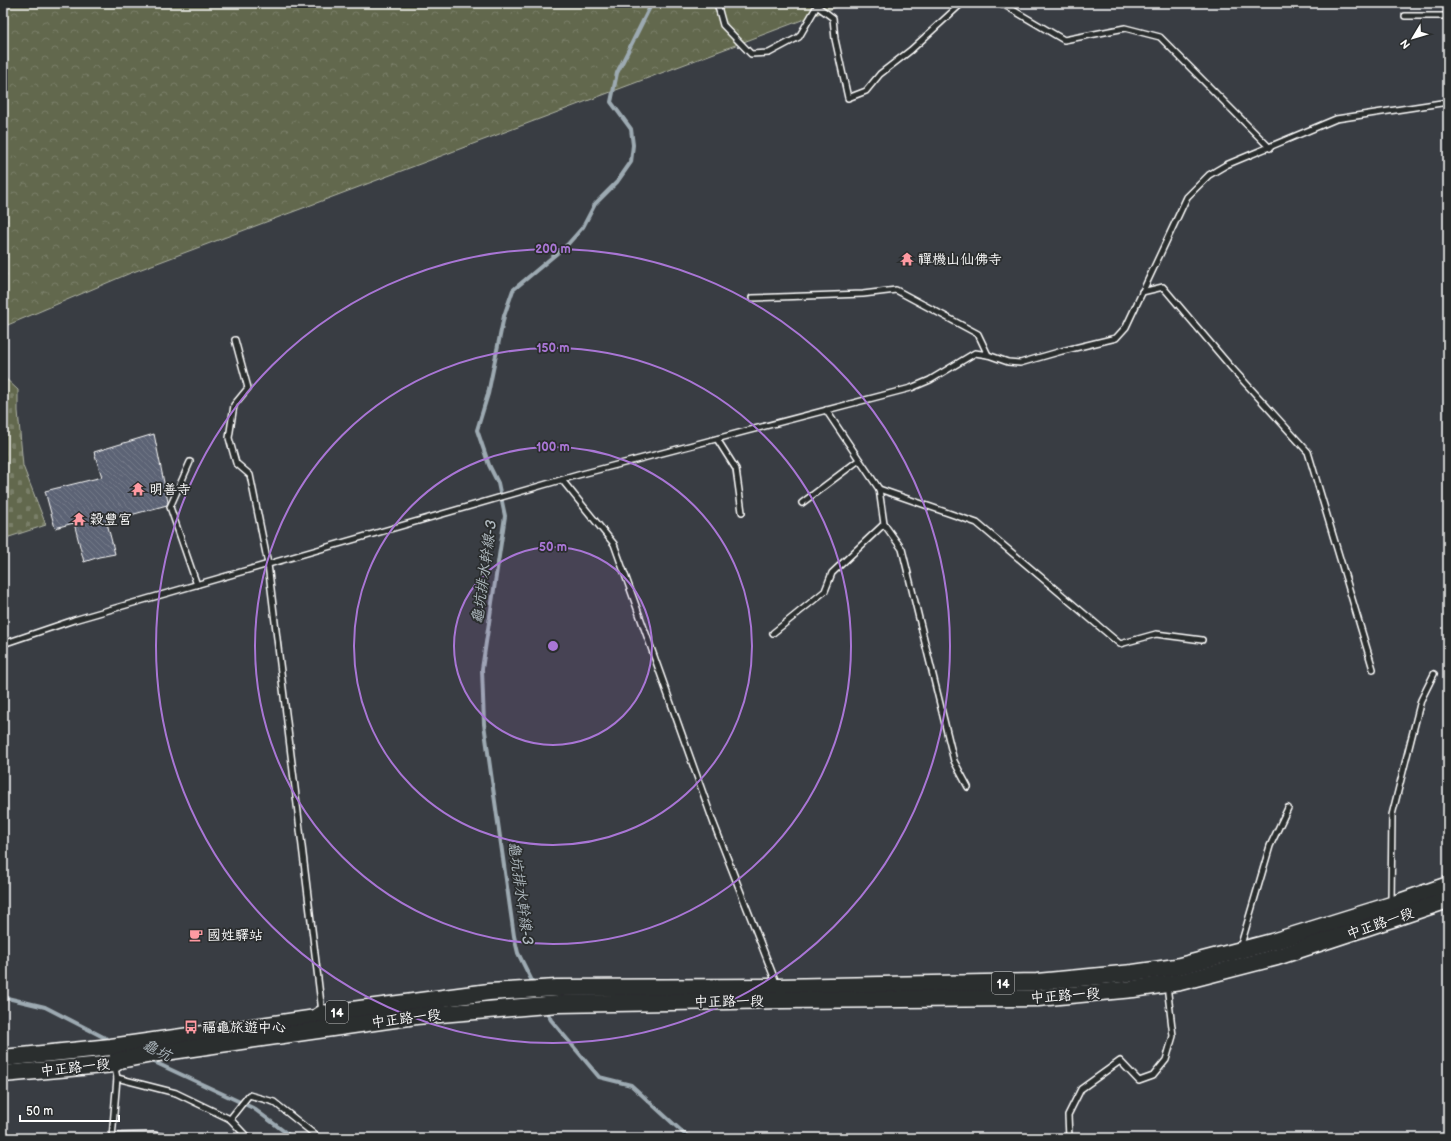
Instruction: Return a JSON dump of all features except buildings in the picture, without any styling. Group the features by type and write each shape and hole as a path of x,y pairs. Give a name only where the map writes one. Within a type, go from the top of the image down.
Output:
{"main road":[{"name":"中正路一段","path":"323,1022 489,992 545,989 1038,998 1133,989 1180,982 1277,957 1393,912 1448,885"},
{"name":"中正路一段","path":"3,1074 116,1062 153,1047 316,1018 323,1022 416,1016 553,1004 1037,982 1133,973 1176,967 1393,912 1448,900"},
{"name":"中正路一段","path":"3,1058 116,1062"}],"lane":[{"path":"717,3 723,24 751,54 769,53 798,37 817,6 833,18 835,39 848,98 866,91 880,74 911,50 962,3"},
{"path":"1001,3 1064,40 1125,28 1160,37 1270,148"},
{"path":"1405,16 1448,16"},
{"path":"3,644 74,620 562,480 911,388 930,380 975,353 1020,364 1062,351 1116,338 1126,327 1187,197 1209,176 1220,168 1336,119 1448,102"},
{"path":"1142,292 1163,287 1230,366 1308,452 1373,669"},
{"path":"752,298 863,294 896,290 978,334 988,355"},
{"path":"234,340 248,388 234,405 229,438 236,463 250,475 268,564 323,1022"},
{"path":"826,410 879,489 884,524 902,549 954,761 968,787"},
{"path":"717,439 736,469 742,512"},
{"path":"802,503 859,460"},
{"path":"190,462 170,507 197,585"},
{"path":"562,480 614,544 714,824 778,993"},
{"path":"879,489 977,523 1120,644 1156,634 1202,640"},
{"path":"773,634 825,591 832,573 884,524"},
{"path":"1393,912 1392,815 1421,700 1434,674"},
{"path":"1239,950 1270,846 1288,808"},
{"path":"1069,1138 1068,1115 1081,1089 1120,1061 1139,1081 1152,1076 1166,1060 1173,1036 1167,984"},
{"path":"169,1138 154,1135 112,1137 116,1062 176,1094 230,1119 248,1138"},
{"path":"230,1119 249,1095 274,1102 319,1138"}],"green space":[{"path":"3,3 847,3 128,274 3,327"},
{"path":"3,376 18,390 18,411 23,466 46,525 3,539"}],"waterway":[{"name":"龜坑排水幹線-3","path":"534,985 518,953 514,936 484,724 482,669 505,516 498,483 489,465 477,430 488,394 504,316 513,290 568,244 583,227 595,204 617,182 631,162 633,145 631,129 611,102 617,73 652,3"},
{"name":"龜坑","path":"3,997 45,1007 113,1042"},
{"name":"龜坑排水幹線-3","path":"546,1010 551,1020 599,1077 631,1085 689,1138"},
{"name":"龜坑","path":"150,1060 253,1108 293,1138"}],"place":[{"name":"禪機山仙佛寺","path":"907,259"},
{"name":"明善寺","path":"138,489"},
{"name":"穀豐宮","path":"79,519"},
{"name":"國姓驛站","path":"196,935"},
{"name":"福龜旅遊中心","path":"191,1027"}]}
